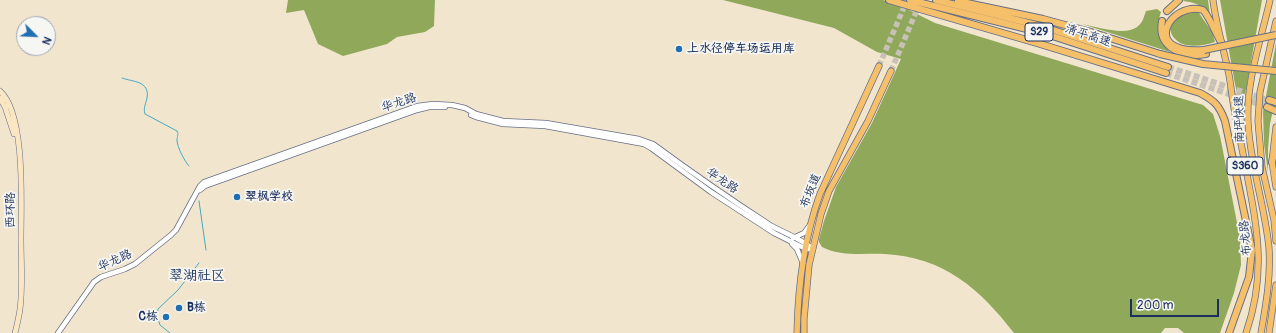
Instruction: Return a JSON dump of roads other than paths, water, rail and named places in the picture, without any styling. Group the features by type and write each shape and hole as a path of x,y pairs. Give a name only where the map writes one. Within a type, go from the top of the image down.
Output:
{"highway":[{"path":"889,0 1037,43 1209,97 1221,109 1226,121 1252,250 1251,269 1246,288 1229,333"},
{"name":"清平高速","path":"910,0 1044,33 1167,70 1041,26 936,0"},
{"path":"953,0 1043,19 1160,54 1203,64 1276,72"},
{"path":"1179,0 1168,10 1162,21 1161,30 1164,38 1171,47 1179,52 1192,55 1276,35"},
{"path":"1221,42 1206,14 1202,10 1193,6 1186,5 1174,10 1166,20 1166,30 1169,38 1175,45 1185,50 1205,52 1276,39"},
{"path":"1276,102 1268,104 1276,111"},
{"path":"1272,162 1276,146"}],"main road":[{"name":"布龙路","path":"1213,0 1229,76 1258,240 1259,262 1257,288 1254,307 1246,333"},
{"name":"南坪快速","path":"1261,333 1268,287 1269,249 1250,142 1248,108 1250,90 1270,0"},
{"name":"南坪快速","path":"1276,21 1260,92 1258,121 1262,167 1274,220 1276,241"},
{"name":"布坂道","path":"796,333 803,264 812,215 820,194 879,66"},
{"name":"布坂道","path":"804,333 807,281 821,214 829,191 868,121 891,71"},
{"name":"西环路","path":"0,91 6,98 9,105 16,125 19,140 22,195 22,291 20,310 14,333"},
{"name":"西环路","path":"0,98 12,126 15,140 18,186 19,290 18,310 14,333"},
{"name":"S360","path":"1276,127 1272,162 1276,187"},
{"path":"1270,330 1276,285"}],"street":[{"name":"华龙路","path":"59,333 94,282 101,277 135,264 173,233 198,189 204,182 416,106 439,104 452,105 465,108 476,114 503,121 546,123 646,141 653,144 715,189 791,239"},
{"name":"华龙路","path":"59,333 96,284 136,266 173,237 203,186 417,110 439,107 452,107 464,110 476,117 503,124 545,126 644,144 711,192 774,233 791,239"},
{"path":"791,239 804,233 811,224"},
{"path":"791,239 813,249"},
{"path":"791,239 803,264"}],"waterway":[{"path":"122,78 140,83 146,88 147,98 144,107 145,114 177,131 178,146 183,158 189,166"},
{"path":"199,201 206,250"},
{"path":"170,333 160,325 157,316 158,309 178,290 199,263"}],"tunnel":[{"path":"879,66 907,0"},
{"path":"891,71 919,5"},
{"path":"1168,67 1273,102"},
{"path":"1166,73 1271,108"}],"place":[{"name":"上水径停车场运用库","path":"679,49"},
{"name":"翠枫学校","path":"237,197"},
{"name":"B栋","path":"179,308"},
{"name":"C栋","path":"166,317"}],"district":[{"name":"翠湖社区","path":"197,276"}]}
